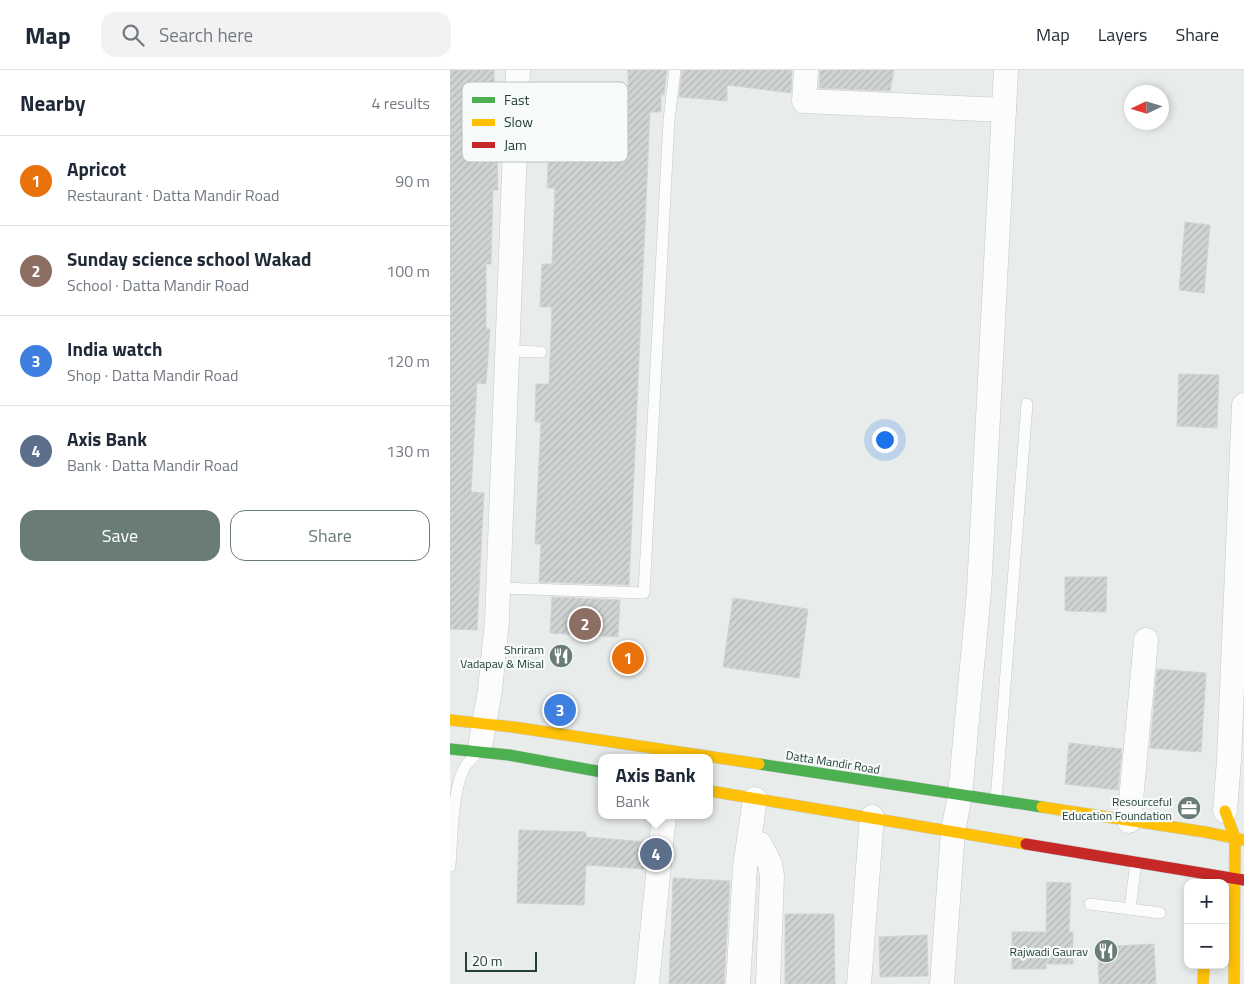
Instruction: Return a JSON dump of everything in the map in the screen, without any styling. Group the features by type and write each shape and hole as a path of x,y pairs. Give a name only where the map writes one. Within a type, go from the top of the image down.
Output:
{"main road":[{"name":"Datta Mandir Road","path":"450,720 685,754"},
{"path":"450,749 509,755 598,771"},
{"name":"Datta Mandir Road","path":"713,758 1129,821 1211,837 1240,839"},
{"path":"713,792 1240,880"},
{"path":"1211,837 1225,811"},
{"path":"1225,811 1240,839 1240,880 1234,984"},
{"path":"1203,984 1204,969"}],"street":[{"path":"806,70 804,101 1004,110"},
{"path":"942,984 953,831 960,795 980,592 1006,70"},
{"path":"478,752 484,724 497,621 514,162"},
{"path":"1225,811 1229,760 1244,405"},
{"path":"1129,821 1146,640"},
{"path":"738,984 745,867 755,799"},
{"path":"859,984 872,817"},
{"path":"647,984 664,819"},
{"path":"749,840 760,844 770,864 772,876 768,984"}],"lane":[{"path":"498,588 644,593 669,120 675,70"},
{"path":"507,351 541,352"},
{"path":"996,800 1027,404"},
{"path":"450,866 459,785 466,765 478,752"},
{"path":"1130,909 1136,862"},
{"path":"1090,904 1160,913"}],"building":[{"path":"450,70 494,70 494,82 462,82 462,162 497,162 498,190 493,190 491,264 486,264 486,329 490,329 486,384 477,383 471,492 484,493 477,630 450,629"},
{"path":"628,70 667,70 664,95 661,95 661,112 650,112 629,585 539,582 541,544 535,544 541,422 535,422 536,384 549,384 552,307 540,307 542,264 552,264 555,188 547,188 548,162 628,162"},
{"path":"682,70 792,70 791,93 727,85 727,101 679,97"},
{"path":"820,70 894,70 890,91 819,88"},
{"path":"1185,222 1210,225 1204,293 1179,290"},
{"path":"1179,374 1219,375 1217,428 1177,426"},
{"path":"1065,577 1107,577 1106,612 1065,611"},
{"path":"552,597 620,600 618,637 550,633"},
{"path":"733,598 808,609 799,678 723,667"},
{"path":"1157,669 1206,673 1201,752 1150,748"},
{"path":"1069,743 1122,749 1118,790 1065,784"},
{"path":"519,830 586,832 586,837 647,842 645,869 586,865 584,905 517,903"},
{"path":"673,878 730,881 724,984 669,984"},
{"path":"1047,882 1071,883 1069,932 1073,932 1073,964 1046,964 1046,969 1012,969 1012,932 1046,932"},
{"path":"785,914 834,914 835,984 785,984"},
{"path":"927,935 928,976 880,977 879,937"},
{"path":"1154,944 1156,984 1099,984 1098,947"}],"traffic: fast":[{"path":"450,749 509,755 598,771"},
{"path":"759,764 1042,807"}],"traffic: slow":[{"path":"450,720 513,727 693,754"},
{"path":"713,757 759,764"},
{"path":"713,792 1026,844"},
{"path":"1042,807 1205,832 1244,840"},
{"path":"1225,811 1235,838 1234,984"},
{"path":"1203,984 1204,969"}],"traffic: jam":[{"path":"1026,844 1244,880"}],"place":[{"name":"Sunday science school Wakad","path":"585,624"},
{"name":"Shriram Vadapav & Misal","path":"561,656"},
{"name":"Apricot","path":"628,658"},
{"name":"India watch","path":"560,710"},
{"name":"Resourceful Education Foundation","path":"1189,808"},
{"name":"Axis Bank","path":"656,854"},
{"name":"Rajwadi Gaurav","path":"1106,951"}]}
